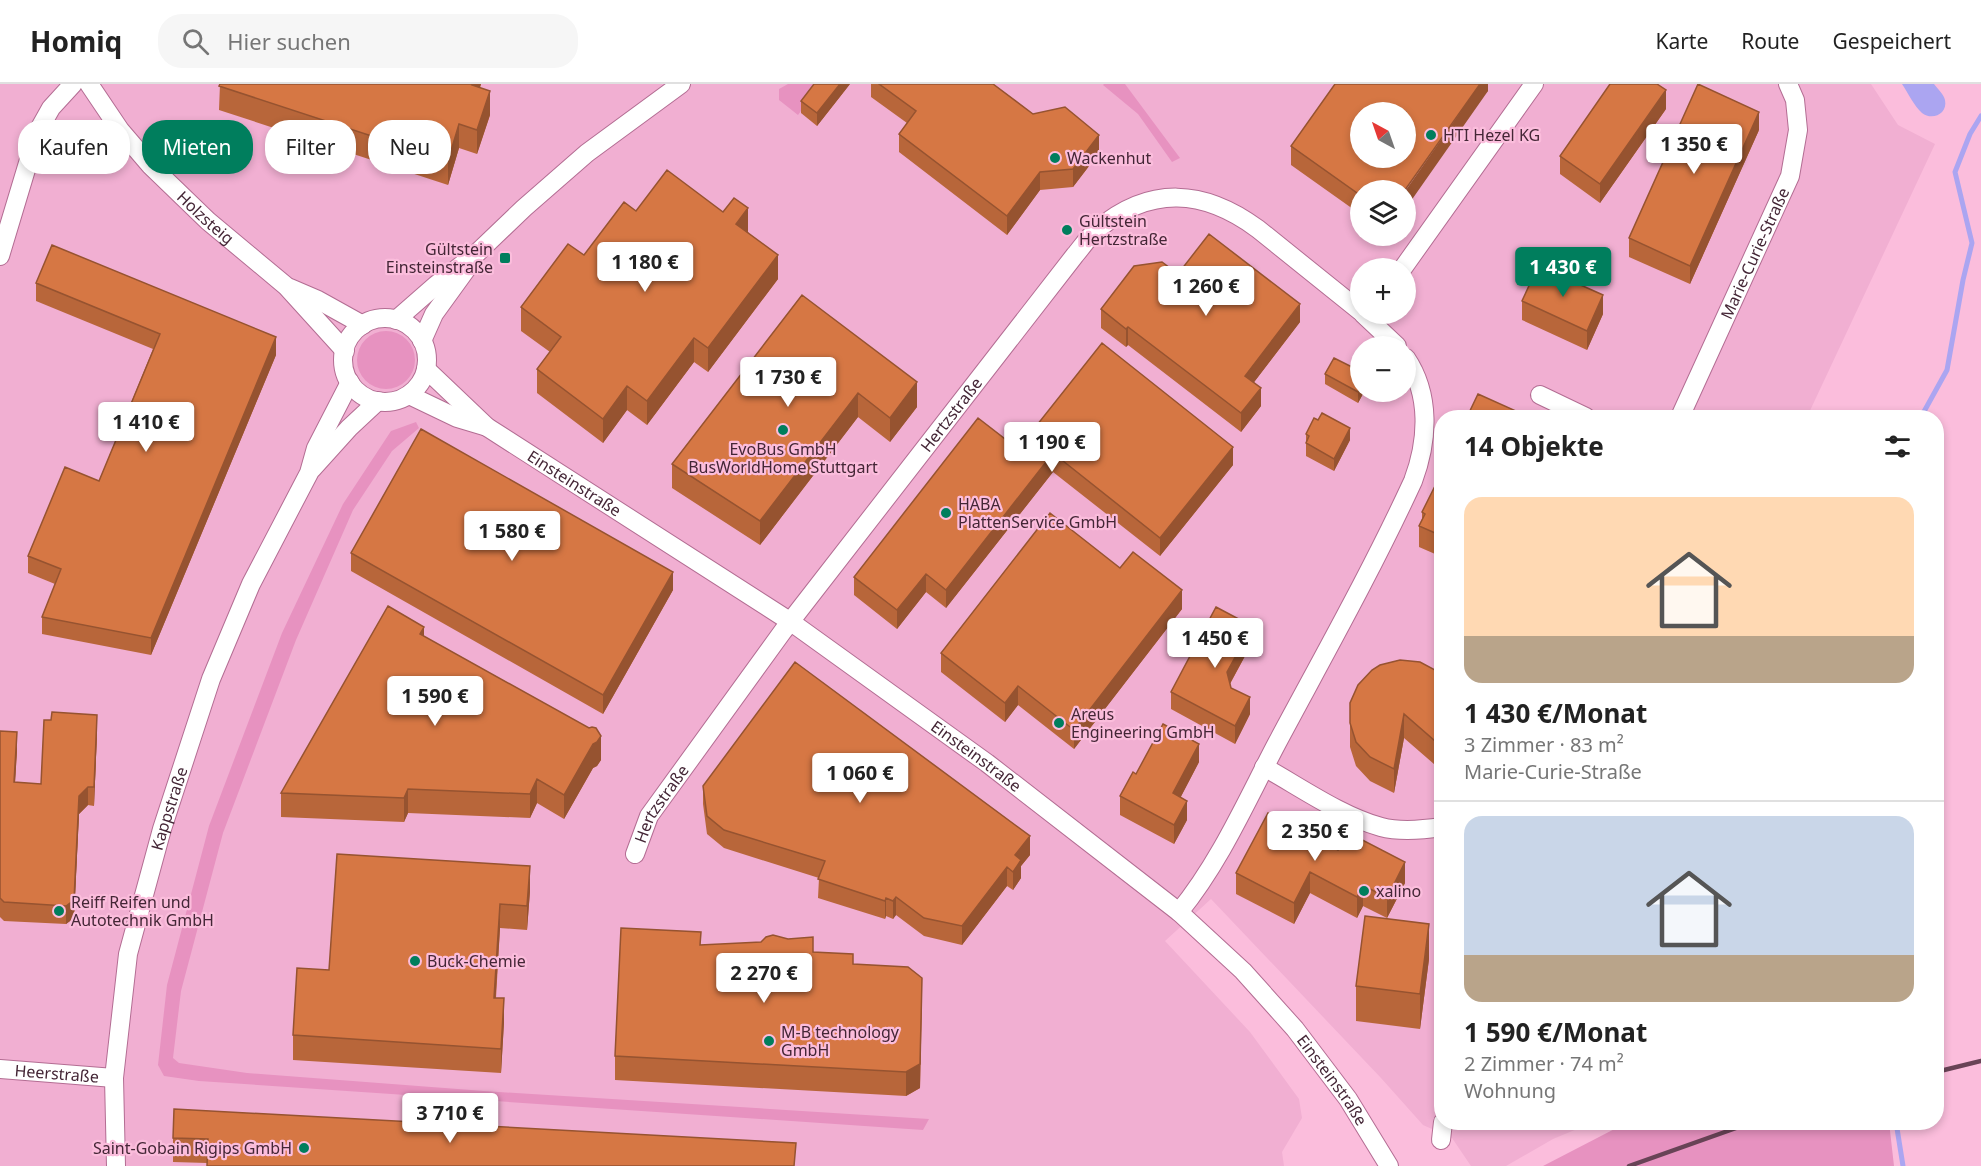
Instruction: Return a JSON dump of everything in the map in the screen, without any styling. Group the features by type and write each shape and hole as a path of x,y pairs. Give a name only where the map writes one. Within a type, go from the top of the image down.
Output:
{"street":[{"path":"0,256 37,132 51,108 73,84"},
{"name":"Holzsteig","path":"89,84 120,130 150,165 208,221 286,286 345,351"},
{"path":"396,320 477,253 587,153 681,84"},
{"path":"1410,258 1534,84"},
{"name":"Marie-Curie-Straße","path":"1683,410 1790,176 1798,130 1795,100 1788,84"},
{"name":"Hertzstraße","path":"634,854 649,816 791,622 1075,255 1095,232 1115,216 1166,197 1199,200 1221,207 1243,218 1350,301"},
{"path":"422,341 434,314 477,253"},
{"name":"Holzsteig","path":"286,286 318,300 363,325"},
{"path":"379,319 396,320 411,328 422,341 426,354 426,369 420,383 409,395 394,401 378,402 362,395 350,382 344,367 345,351 351,336 363,325 379,319"},
{"name":"Hertzstraße","path":"1376,324 1387,336"},
{"name":"Einsteinstraße","path":"426,369 443,387 477,415 487,427"},
{"path":"1179,912 1202,880 1264,767 1405,497 1419,465 1423,447 1424,412 1416,378"},
{"name":"Kappstraße","path":"116,1166 114,1078 128,954 166,819 212,679 250,584 309,472 316,448 350,382"},
{"name":"Einsteinstraße","path":"409,395 457,418 487,427 791,622 987,763 1179,912 1243,971 1295,1029 1348,1099 1389,1166"},
{"path":"1540,395 1571,410"},
{"name":"Kappstraße","path":"309,472 349,428 378,402"},
{"path":"1264,767 1357,818 1382,827 1404,830 1434,828"},
{"name":"Heerstraße","path":"0,1070 114,1078"},
{"path":"1441,1140 1442,1130"}],"shaded area":[{"path":"0,84 1871,84 1898,125 1935,144 1810,410 1434,410 1434,1130 1423,1125 1211,899 1165,941 1250,1032 1299,1099 1302,1118 1282,1152 1284,1166 0,1166"},
{"path":"788,84 821,84 798,115 779,100 779,89"},
{"path":"1104,84 1125,84 1180,158 1172,162 1138,114"},
{"path":"1902,84 1934,84 1944,98 1944,109 1934,116 1922,113"},
{"path":"386,331 402,336 410,344 415,360 410,376 402,384 386,389 370,384 362,376 357,360 362,344 370,336"},
{"path":"416,422 419,428 392,451 353,510 296,640 223,833 181,991 173,1058 179,1063 247,1073 484,1091 929,1119 923,1130 199,1081 164,1076 158,1065 167,985 209,826 282,633 343,504 391,431"},
{"path":"1434,1130 1575,1130 1553,1139 1506,1166 1471,1166 1452,1138"},
{"path":"1613,1130 1890,1130 1894,1166 1543,1166"}],"building":[{"path":"220,84 473,84 490,91 477,130 459,124 451,151 451,120 368,120 368,135 356,131 356,120 323,120 219,86"},
{"path":"814,84 840,84 817,113 801,101"},
{"path":"879,84 993,84 1033,114 1065,107 1099,135 1073,169 1040,172 1007,216 899,134 916,111"},
{"path":"1335,84 1480,84 1412,180 1350,180 1350,188 1291,146"},
{"path":"1610,84 1657,84 1666,90 1600,184 1560,156"},
{"path":"1698,84 1759,112 1690,266 1629,238"},
{"path":"667,170 723,212 734,198 748,208 736,224 778,255 708,348 694,338 647,401 627,386 603,419 537,369 561,337 521,307 568,244 584,255 624,202 636,211"},
{"path":"1209,234 1300,304 1245,376 1261,388 1241,413 1101,309 1134,266 1162,262 1178,274"},
{"path":"52,245 276,337 151,638 42,617 61,569 28,556 65,467 99,481 160,334 36,283"},
{"path":"1538,266 1603,295 1587,331 1522,301"},
{"name":"EvoBus GmbH BusWorldHome Stuttgart","path":"802,295 917,382 890,418 858,393 760,521 672,464"},
{"path":"1102,343 1233,447 1160,538 1053,453 946,590 926,574 897,610 854,577 978,418 1018,449"},
{"path":"1334,358 1350,366 1350,388 1325,374"},
{"path":"1478,394 1514,410 1470,410"},
{"path":"1322,413 1350,428 1334,459 1306,443 1309,436 1306,434 1314,418 1318,420"},
{"path":"421,429 673,572 603,695 351,553"},
{"path":"1434,488 1434,533 1419,526 1425,514 1422,512"},
{"path":"1050,513 1120,568 1133,552 1182,590 1074,730 1018,686 1005,703 941,653"},
{"path":"388,606 424,627 420,634 589,728 596,728 601,736 593,744 564,795 537,779 530,794 408,789 404,798 281,793"},
{"path":"1216,607 1252,626 1227,672 1231,688 1250,697 1235,726 1171,692"},
{"path":"1400,660 1420,662 1434,669 1434,740 1404,714 1394,769 1370,757 1356,742 1350,723 1350,703 1358,685 1380,665"},
{"path":"795,662 1030,836 1015,855 1021,860 1013,872 1007,867 962,926 924,918 896,897 893,901 886,898 885,901 818,879 825,861 724,830 707,816 703,786"},
{"path":"52,712 97,715 94,787 88,787 79,796 74,900 66,906 4,902 0,898 0,731 17,732 14,782 41,784 44,720 51,720"},
{"path":"1163,724 1199,744 1173,793 1187,801 1174,825 1120,796 1133,772 1136,774"},
{"path":"1268,813 1338,850 1347,832 1405,862 1387,898 1363,885 1357,897 1310,872 1294,903 1236,873"},
{"name":"Buck-Chemie","path":"337,854 530,866 527,906 500,904 494,998 504,998 501,1049 293,1035 297,968 329,970"},
{"path":"1365,916 1429,924 1420,994 1356,986"},
{"name":"M-B technology GmbH","path":"621,928 701,932 700,945 761,942 773,935 788,939 813,937 813,952 853,954 853,964 908,967 922,978 920,1064 906,1072 615,1056"},
{"path":"174,1109 796,1143 794,1166 207,1166 208,1139 173,1138"}],"waterway":[{"path":"1925,410 1947,370 1972,243 1955,172 1970,134 1981,116"},
{"path":"1897,1130 1903,1166"}],"railway":[{"path":"1944,1070 1981,1061"},
{"path":"1629,1166 1730,1130"}],"place":[{"name":"HTI Hezel KG","path":"1431,135"},
{"name":"Wackenhut","path":"1055,158"},
{"name":"Gültstein Hertzstraße","path":"1067,230"},
{"name":"Gültstein Einsteinstraße","path":"505,258"},
{"name":"EvoBus GmbH BusWorldHome Stuttgart","path":"783,430"},
{"name":"HABA PlattenService GmbH","path":"946,513"},
{"name":"Areus Engineering GmbH","path":"1059,723"},
{"name":"xalino","path":"1364,891"},
{"name":"Reiff Reifen und Autotechnik GmbH","path":"59,911"},
{"name":"Buck-Chemie","path":"415,961"},
{"name":"M-B technology GmbH","path":"769,1041"},
{"name":"Saint-Gobain Rigips GmbH","path":"304,1148"}]}
